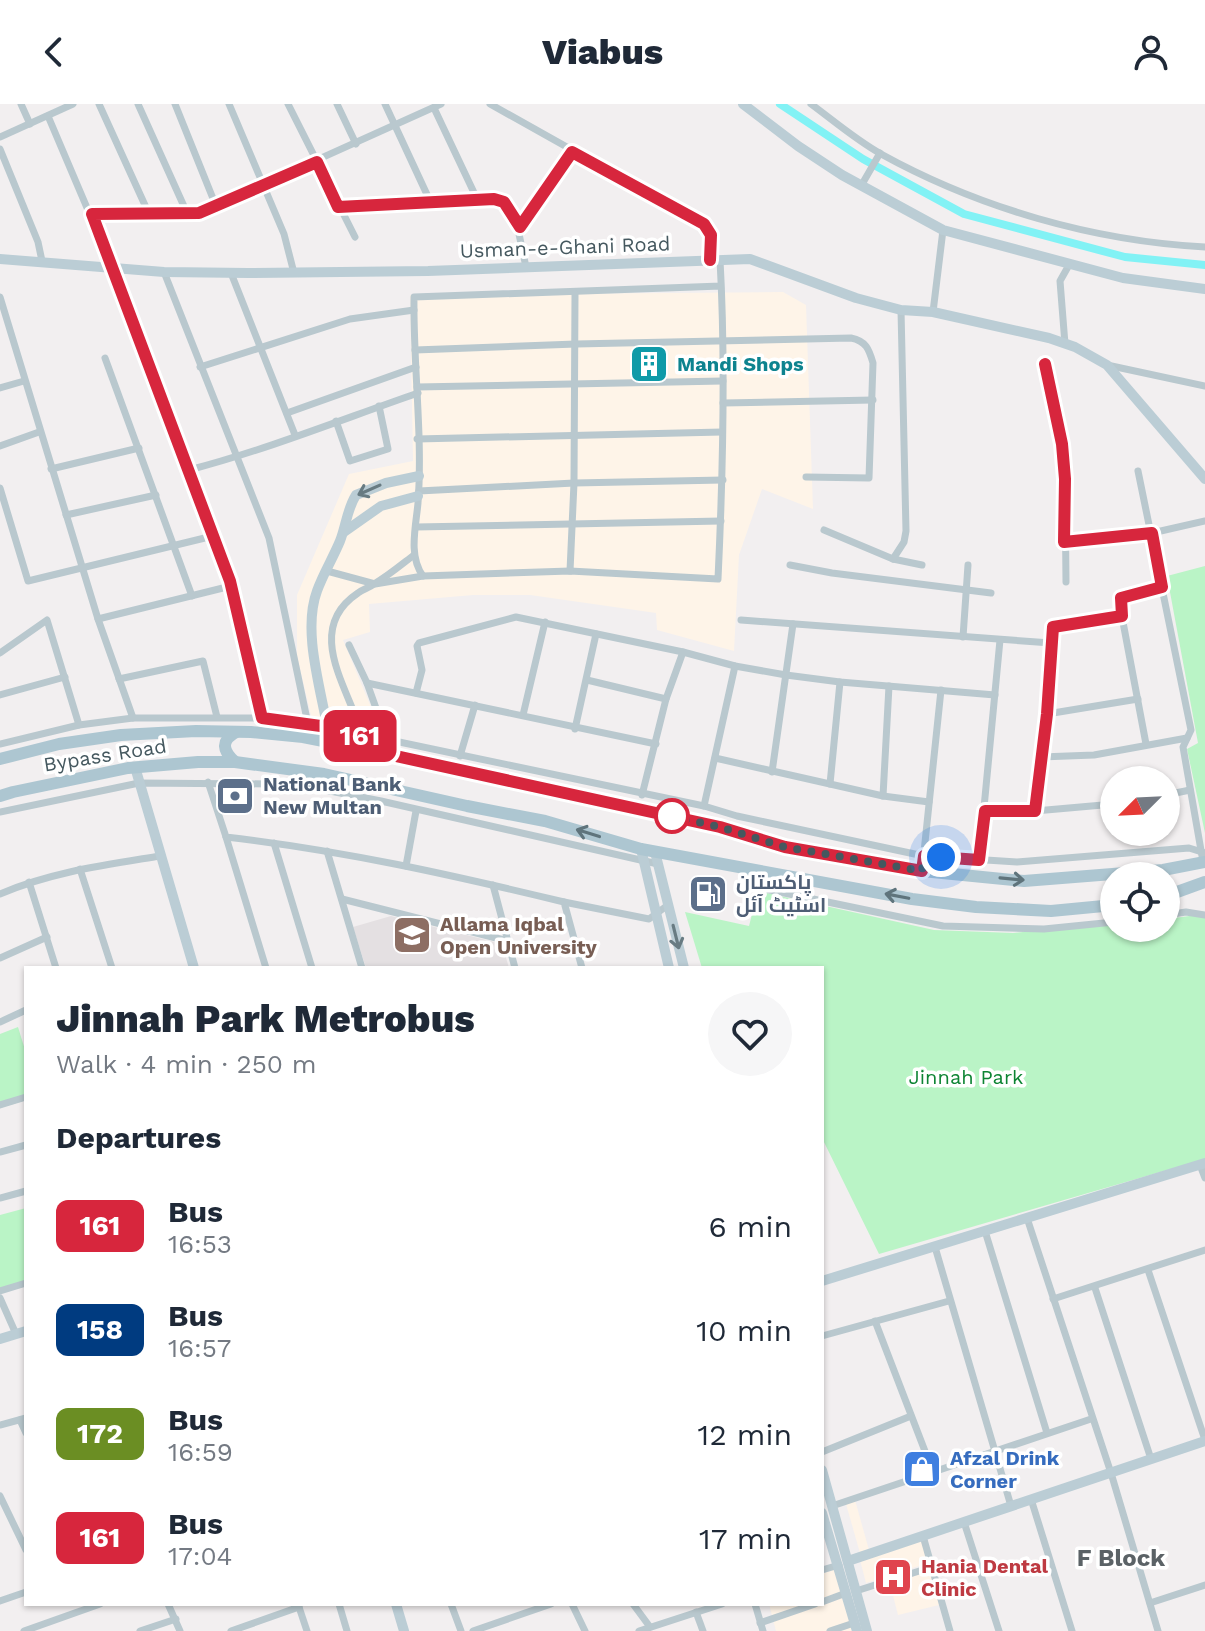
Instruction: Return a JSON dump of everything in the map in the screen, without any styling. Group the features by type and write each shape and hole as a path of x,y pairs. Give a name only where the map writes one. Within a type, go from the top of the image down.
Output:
{"main road":[{"path":"207,762 219,746 217,738 209,732"},
{"path":"235,762 224,745 236,732"},
{"path":"0,759 59,744 121,735 236,732 303,737 330,743 364,743 720,827 785,847 922,871 1024,881 1163,870 1203,859 1204,882 1180,891"},
{"name":"Bypass Road","path":"0,796 135,767 235,762 324,774 545,821 656,858 752,870 912,899 976,907 1051,911 1100,906"}],"street":[{"path":"21,104 30,124"},
{"path":"0,137 48,116 60,107 73,104"},
{"path":"99,104 149,214"},
{"path":"138,104 187,213"},
{"path":"175,104 216,206"},
{"path":"229,104 284,234 294,273"},
{"path":"288,104 355,237"},
{"path":"337,104 356,144"},
{"path":"385,104 430,201"},
{"path":"327,571 375,584 423,576 570,571 718,579 723,480 724,342 721,286 711,235 704,224 490,104"},
{"path":"743,104 798,146 861,186 943,230 1123,278 1205,289"},
{"path":"811,104 879,155 970,197 1072,228 1205,247"},
{"path":"92,214 199,213 437,106 477,199"},
{"path":"48,116 92,214 231,586 262,718"},
{"path":"0,149 38,242 42,261"},
{"path":"526,267 520,227 572,152"},
{"path":"861,186 879,155"},
{"path":"338,207 477,199 504,202 520,227"},
{"path":"933,312 943,230"},
{"name":"Usman-e-Ghani Road","path":"0,259 113,269 231,273 750,259 856,298 901,310 933,312 1065,344 1107,365 1205,479"},
{"path":"1065,344 1060,281 1069,265"},
{"path":"164,272 269,538 308,724"},
{"path":"231,273 295,435"},
{"path":"423,576 417,569 414,555 419,476 414,297 575,294 721,286"},
{"path":"570,571 574,483 575,294"},
{"path":"0,297 98,619 133,718"},
{"path":"200,367 350,319 414,310"},
{"path":"893,559 904,542 906,531 901,310"},
{"path":"415,350 861,340 867,345 873,363 869,478 806,477"},
{"path":"105,358 192,596"},
{"path":"1045,364 1062,444 1066,582"},
{"path":"1107,365 1205,386"},
{"path":"287,413 416,367"},
{"path":"0,388 24,381"},
{"path":"189,470 236,458 418,390 723,381"},
{"path":"723,403 873,400"},
{"path":"336,421 350,461 388,449 379,406"},
{"path":"0,446 39,432"},
{"path":"417,439 722,432"},
{"path":"51,469 139,448"},
{"path":"1138,471 1191,730 1183,747 1203,859"},
{"path":"330,743 312,642 311,621 316,591 344,532 352,502 360,491 419,476"},
{"path":"344,532 381,506 418,494 574,483 723,480"},
{"path":"0,488 28,581 213,536"},
{"path":"66,515 156,495"},
{"path":"416,527 721,521"},
{"path":"1064,542 1152,533 1205,521"},
{"path":"824,530 893,559 922,565"},
{"path":"364,743 335,663 330,643 331,629 356,594 414,555"},
{"path":"790,565 991,593"},
{"path":"963,637 968,565"},
{"path":"98,619 231,586"},
{"path":"1146,744 1121,598 1162,587"},
{"path":"1035,811 1047,714 1053,627 1122,616"},
{"path":"416,693 422,670 419,643 516,617 786,675 995,695"},
{"path":"0,653 47,620 79,725"},
{"path":"741,620 1051,643"},
{"path":"523,715 545,622"},
{"path":"772,772 793,624"},
{"path":"575,729 596,634"},
{"path":"979,860 1000,640"},
{"path":"349,645 367,683 387,739"},
{"path":"647,810 646,796 666,699 683,652"},
{"path":"119,679 203,661 217,717"},
{"path":"704,806 735,666"},
{"path":"0,695 65,677"},
{"path":"587,680 666,699"},
{"path":"830,784 840,682"},
{"path":"367,683 656,744"},
{"path":"883,796 889,686"},
{"path":"922,871 941,690"},
{"path":"1047,714 1138,699"},
{"path":"460,756 475,705"},
{"path":"0,744 79,725 133,718 262,718 328,727 364,743 387,739 924,856 1059,860 1189,848 1203,859"},
{"path":"1041,757 1094,755 1187,738"},
{"path":"715,758 883,796 929,802"},
{"path":"135,767 193,966"},
{"path":"208,782 265,966"},
{"path":"0,812 139,783 271,784 330,791 416,811 641,854 668,966"},
{"path":"1180,792 1190,790"},
{"path":"985,811 1035,811 1100,805"},
{"path":"406,866 416,811"},
{"path":"226,837 406,866 649,919 668,905"},
{"path":"274,843 311,966"},
{"path":"327,851 361,966"},
{"path":"0,894 29,882 80,869 160,856"},
{"path":"656,858 683,966"},
{"path":"80,869 111,966"},
{"path":"752,870 750,883 765,889 943,926 1044,929 1100,923"},
{"path":"29,882 55,966"},
{"path":"493,885 514,966"},
{"path":"342,899 508,941"},
{"path":"564,902 581,966"},
{"path":"1180,913 1205,915"},
{"path":"0,958 47,937"},
{"path":"0,1022 24,1011"},
{"path":"0,1105 24,1098"},
{"path":"0,1152 24,1146"},
{"path":"824,1280 1203,1164 1205,1178"},
{"path":"0,1198 24,1192"},
{"path":"1027,1218 1111,1473 1158,1631"},
{"path":"985,1231 1047,1433"},
{"path":"935,1247 1011,1506"},
{"path":"1053,1299 1095,1288 1205,1250"},
{"path":"824,1569 1205,1441 1148,1270"},
{"path":"0,1291 24,1284"},
{"path":"1095,1288 1151,1459"},
{"path":"0,1298 21,1333 0,1339"},
{"path":"824,1335 949,1301"},
{"path":"875,1321 933,1472"},
{"path":"824,1451 911,1416"},
{"path":"0,1425 23,1419"},
{"path":"827,1509 1091,1419"},
{"path":"824,1486 827,1509 851,1592 867,1631"},
{"path":"0,1496 24,1546"},
{"path":"1031,1499 1072,1631"},
{"path":"964,1522 999,1631"},
{"path":"923,1536 950,1631"},
{"path":"824,1601 932,1567"},
{"path":"1150,1603 1205,1585"},
{"path":"830,1631 855,1627 851,1592"},
{"path":"0,1601 24,1593"},
{"path":"24,1631 94,1606"},
{"path":"170,1606 180,1631"},
{"path":"231,1631 296,1606"},
{"path":"299,1606 307,1631"},
{"path":"340,1606 347,1631"},
{"path":"397,1606 404,1631"},
{"path":"452,1606 461,1631"},
{"path":"473,1631 545,1606"},
{"path":"573,1606 585,1631"},
{"path":"634,1606 650,1627"},
{"path":"639,1631 716,1606"},
{"path":"756,1606 761,1627 810,1606"},
{"path":"696,1612 703,1631"},
{"path":"140,1631 176,1619"}],"shaded area":[{"path":"783,292 806,305 813,509 762,489 739,555 734,651 657,630 656,613 530,595 473,595 369,604 370,632 343,640 383,736 313,724 297,656 297,595 349,474 413,461 410,295"},
{"name":"Allama Iqbal Open University","path":"391,916 502,944 508,966 365,966 353,927"},
{"path":"855,1500 869,1550 860,1553 846,1504"},
{"path":"921,1540 928,1563 866,1583 860,1560"},
{"path":"836,1569 852,1631 776,1631 770,1606 824,1606 824,1573"},
{"path":"930,1571 939,1605 898,1615 890,1584"}],"green space":[{"path":"1205,566 1205,833 1187,749 1198,743 1167,576"},
{"name":"Jinnah Park","path":"758,891 934,930 1013,933 1100,924 1100,942 1180,942 1180,917 1205,914 1205,1159 879,1254 824,1142 824,966 701,966 685,912 749,926"},
{"path":"18,1027 24,1046 24,1101 0,1108 0,1034"},
{"path":"24,1209 24,1283 0,1291 0,1215"}],"waterway":[{"path":"780,104 863,159 964,214 1125,257 1205,265"}],"bus line":[{"name":"161","path":"710,260 711,235 704,224 572,152 520,227 504,202 494,199 338,207 317,162 199,213 92,214 230,581 262,718 328,727 363,737 364,749 647,810 720,827 785,847 922,871 924,856 979,860 985,811 1035,811 1047,714 1053,627 1122,616 1121,598 1162,587 1152,533 1064,542 1062,444 1045,364"}],"place":[{"name":"Mandi Shops","path":"649,364"},
{"name":"National Bank New Multan","path":"235,796"},
{"name":"پاکستان اسٹیٹ آئل","path":"708,894"},
{"name":"Allama Iqbal Open University","path":"412,935"},
{"name":"Afzal Drink Corner","path":"922,1469"},
{"name":"Hania Dental Clinic","path":"893,1577"}],"district":[{"name":"F Block","path":"1121,1558"}],"route":[{"path":"672,816 785,847 922,871 924,856 941,857"}]}
